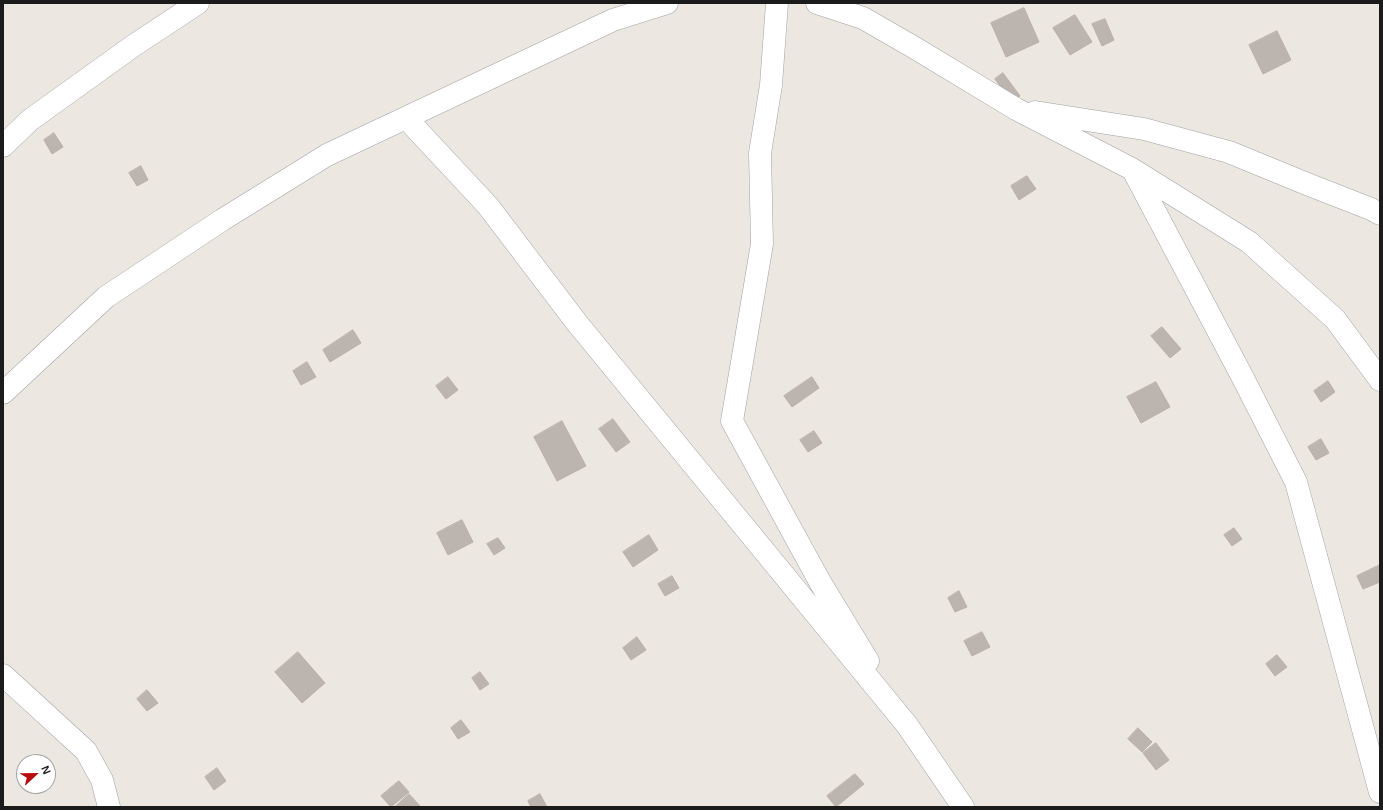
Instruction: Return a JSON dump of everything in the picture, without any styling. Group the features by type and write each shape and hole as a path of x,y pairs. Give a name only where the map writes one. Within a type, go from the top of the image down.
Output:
{"street":[{"path":"3,146 30,120 101,68 198,3"},
{"path":"3,393 106,297 222,220 327,155 614,20 667,3"},
{"path":"777,3 771,85 760,153 762,244 732,421 820,582 906,725 963,807"},
{"path":"817,3 863,18 1016,109 1132,169 1249,242 1335,319 1380,380"},
{"path":"1016,109 1144,129 1230,152 1380,214"},
{"path":"406,118 488,206 577,323 906,725"},
{"path":"1132,169 1243,378 1296,482 1380,792"},
{"path":"3,675 86,751 102,780 109,807"}],"building":[{"path":"1024,8 1039,42 1006,57 991,23"},
{"path":"1075,15 1092,42 1070,55 1053,28"},
{"path":"1105,19 1114,40 1102,46 1092,24"},
{"path":"1277,31 1291,60 1263,74 1249,45"},
{"path":"1003,73 1020,96 1012,102 995,79"},
{"path":"54,133 63,147 52,154 44,140"},
{"path":"141,166 148,180 137,186 129,173"},
{"path":"1027,176 1036,189 1019,200 1011,186"},
{"path":"1162,327 1181,349 1170,358 1151,336"},
{"path":"353,330 361,343 330,362 323,350"},
{"path":"307,362 316,377 301,385 293,371"},
{"path":"448,377 458,390 446,399 436,386"},
{"path":"812,377 819,388 792,407 784,396"},
{"path":"1328,381 1335,392 1321,402 1314,391"},
{"path":"1156,382 1170,407 1141,423 1127,397"},
{"path":"613,419 630,442 616,452 599,429"},
{"path":"562,421 586,466 557,481 534,437"},
{"path":"814,431 822,443 808,452 800,440"},
{"path":"1321,439 1329,453 1316,460 1308,447"},
{"path":"462,520 473,542 448,555 437,533"},
{"path":"1234,528 1242,539 1232,546 1224,535"},
{"path":"649,535 658,550 633,567 623,552"},
{"path":"498,538 505,548 494,555 487,544"},
{"path":"1380,565 1380,582 1363,589 1357,576"},
{"path":"672,576 679,588 665,596 658,584"},
{"path":"959,591 967,607 955,612 948,598"},
{"path":"982,632 990,647 972,656 964,641"},
{"path":"637,637 646,650 631,660 623,648"},
{"path":"298,652 325,683 302,703 275,672"},
{"path":"1277,655 1287,667 1275,676 1266,664"},
{"path":"480,672 489,684 480,690 472,678"},
{"path":"147,690 158,703 147,711 137,699"},
{"path":"461,720 470,732 458,739 451,728"},
{"path":"1138,728 1152,742 1142,752 1128,739"},
{"path":"1156,743 1169,760 1156,770 1143,753"},
{"path":"217,768 226,781 214,790 205,777"},
{"path":"855,774 864,784 836,807 827,796"},
{"path":"399,781 409,792 391,807 381,796"},
{"path":"409,794 421,807 395,807"},
{"path":"540,794 547,807 531,807 528,801"}]}
